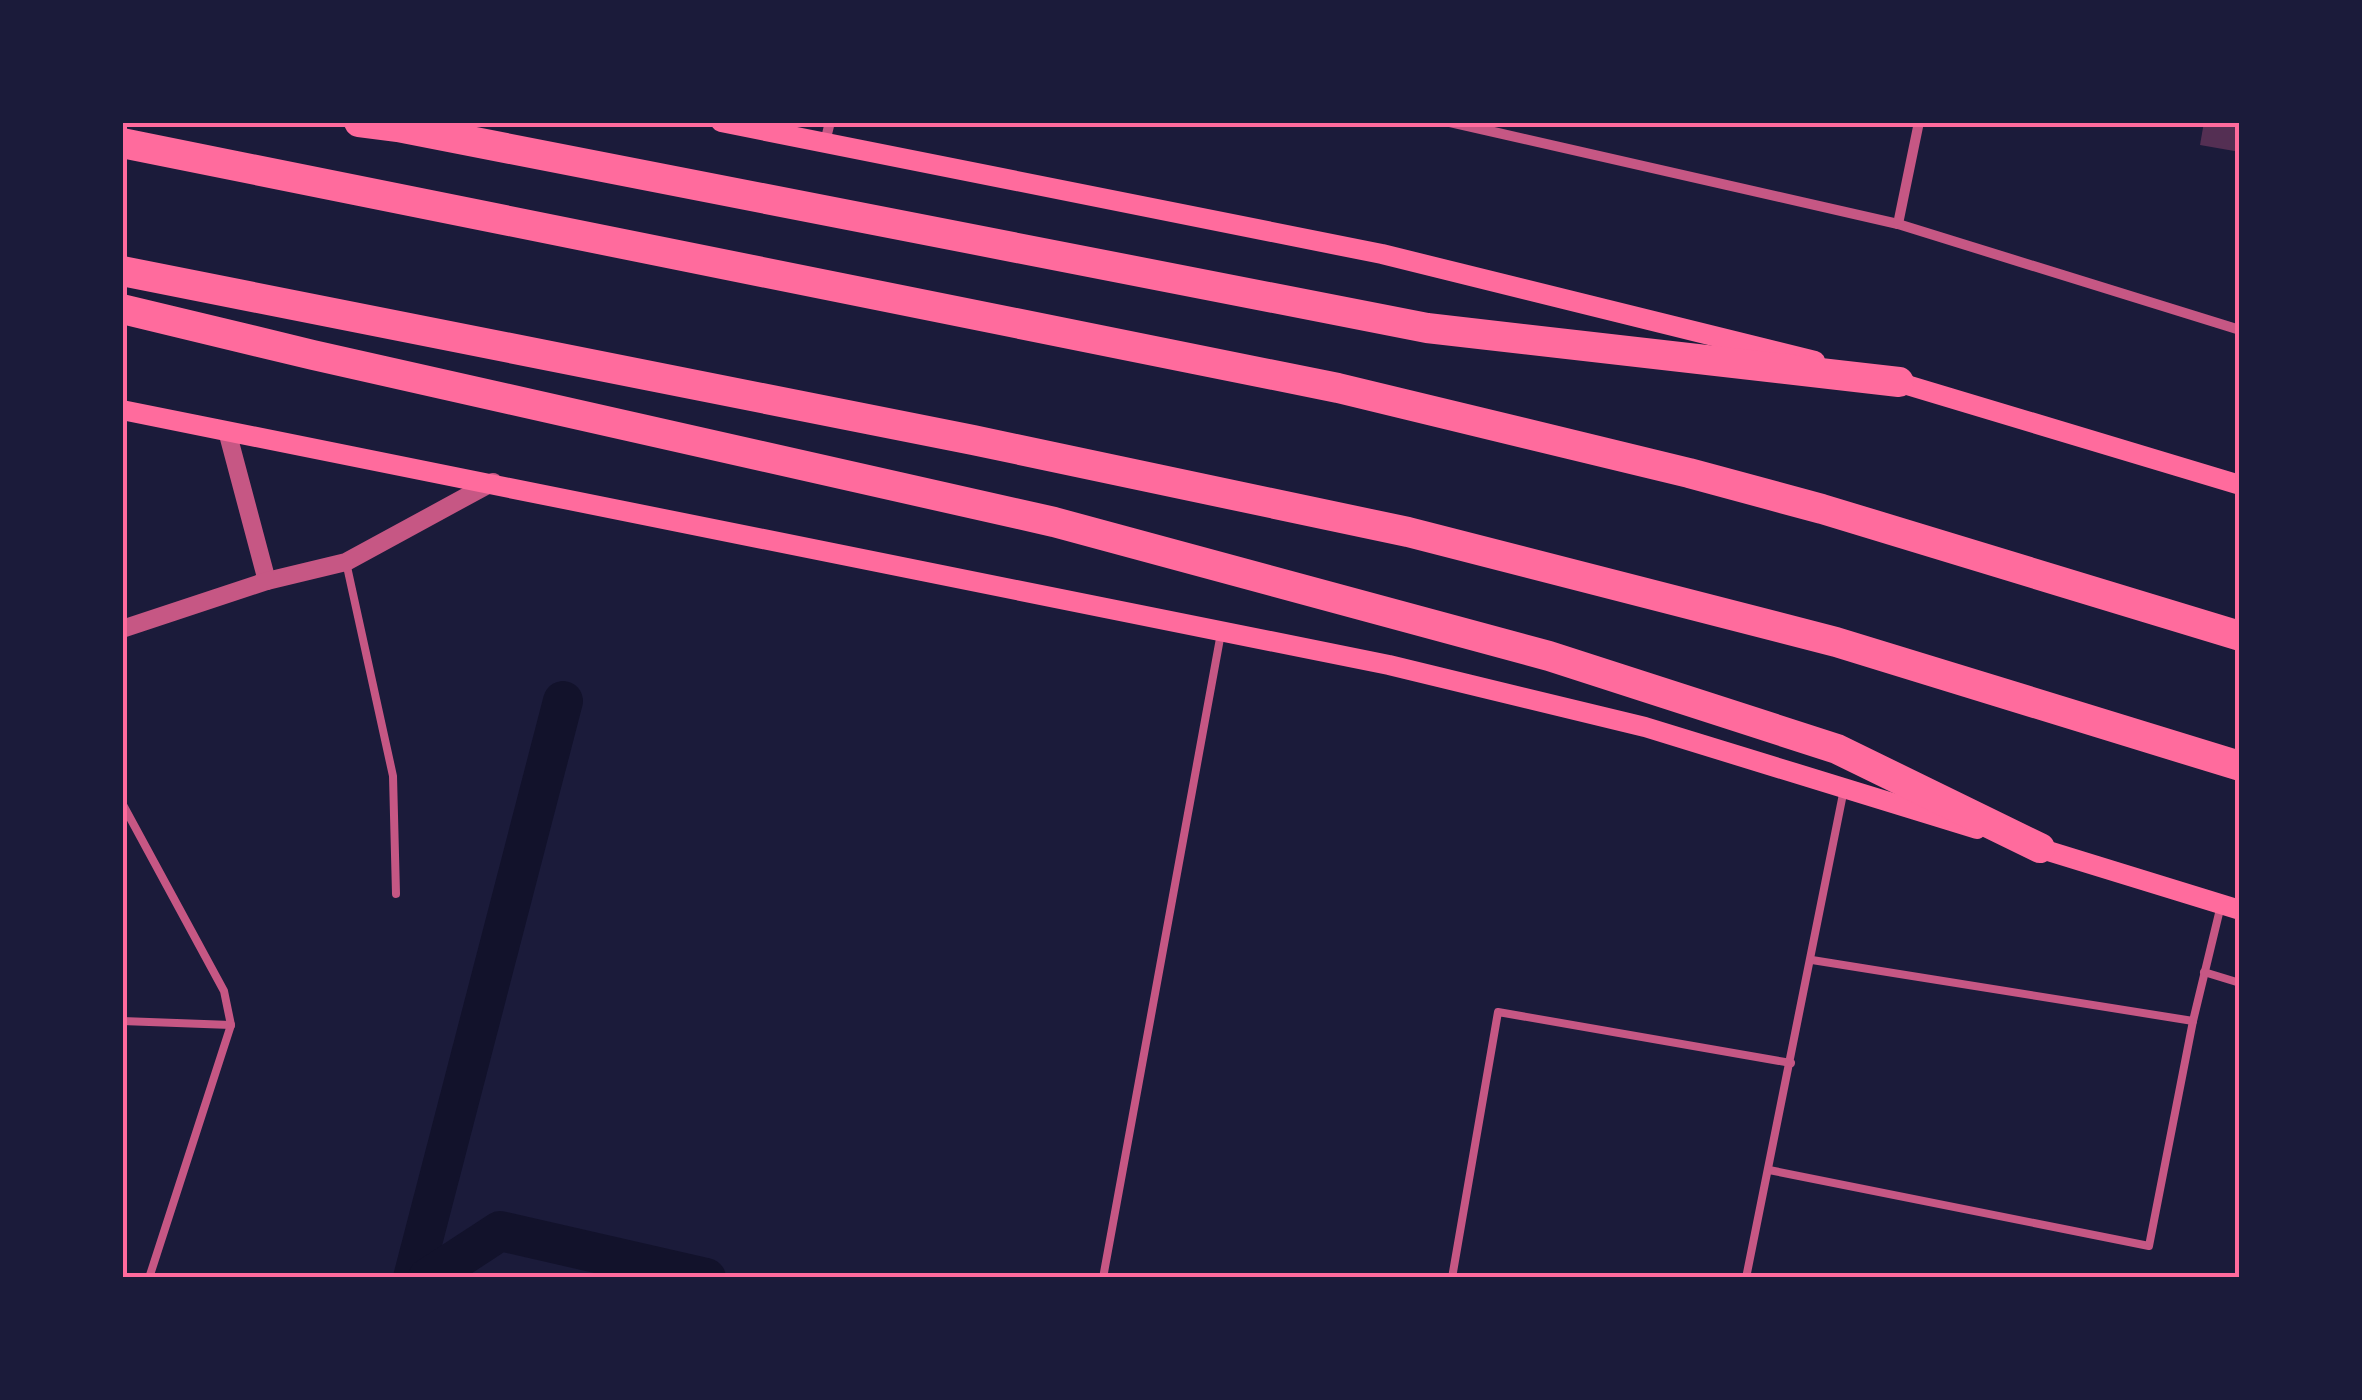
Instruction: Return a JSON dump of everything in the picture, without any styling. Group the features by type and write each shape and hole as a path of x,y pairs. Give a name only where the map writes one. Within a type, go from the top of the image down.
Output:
{"highway":[{"path":"359,122 1428,328 1900,382"},
{"path":"122,143 1338,388 1822,508 2240,636"},
{"path":"122,271 954,436 1408,532 1836,642 2240,766"},
{"path":"122,309 1054,522 1548,656 1837,749 2040,848"}],"main road":[{"path":"721,122 827,133 1382,254 1900,382 2240,485"},
{"path":"122,410 1388,664 1645,727 2230,907"}],"street":[{"path":"1450,122 1898,224 2240,330"},
{"path":"1898,224 1918,122"},
{"path":"227,430 267,581"},
{"path":"122,629 267,581 346,562 492,482"}],"lane":[{"path":"346,562 393,776 396,894"},
{"path":"1103,1278 1222,629"},
{"path":"1750,1277 1844,789"},
{"path":"122,803 224,991 231,1026 149,1278"},
{"path":"1769,1170 2149,1246 2204,972 2230,907"},
{"path":"1812,960 2193,1021"},
{"path":"2204,972 2240,983"},
{"path":"1452,1278 1498,1012 1790,1062"},
{"path":"122,1021 231,1026"}],"building":[{"path":"2204,122 2240,122 2240,152 2200,145"}],"waterway":[{"path":"413,1278 563,701"},
{"path":"428,1278 500,1231 706,1278"}]}
